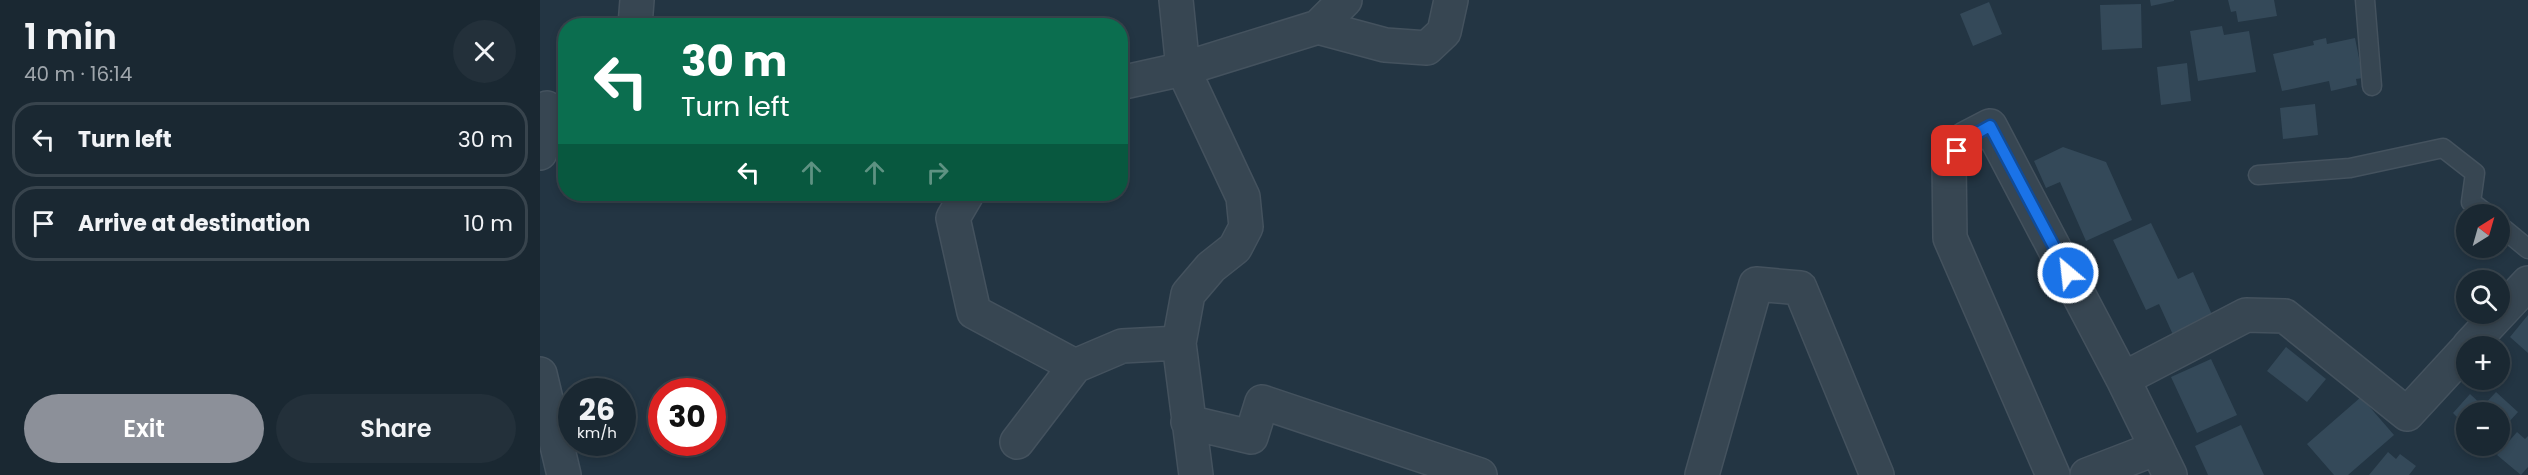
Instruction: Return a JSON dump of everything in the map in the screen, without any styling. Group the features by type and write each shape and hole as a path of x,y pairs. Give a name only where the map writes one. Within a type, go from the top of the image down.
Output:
{"street":[{"path":"636,18 637,0"},
{"path":"1176,0 1184,69 1243,197 1246,227 1235,248 1211,267 1188,294 1179,344 1196,475"},
{"path":"1128,81 1184,69 1318,27 1345,0"},
{"path":"1318,27 1385,45 1427,48 1444,32 1451,0"},
{"path":"540,153 551,106"},
{"path":"2053,475 1950,238 1949,162 1965,140 1990,126 2123,379 2163,461 2087,475"},
{"path":"963,201 953,218 974,312 1076,366"},
{"path":"2478,336 2528,283"},
{"path":"1702,475 1756,284 1800,288 1877,475"},
{"path":"2123,379 2246,315 2285,316 2407,414 2456,361"},
{"path":"1017,442 1076,366 1122,345 1179,344"},
{"path":"540,374 564,475"},
{"path":"1188,422 1251,437 1262,402 1480,475"}],"lane":[{"path":"2365,0 2372,86"},
{"path":"2258,175 2350,168 2443,148 2475,173 2471,202 2474,204"},
{"path":"2510,234 2528,249"}],"building":[{"path":"2150,0 2174,0 2174,1 2151,6"},
{"path":"2228,0 2274,0 2277,16 2238,22 2236,11 2231,12"},
{"path":"1989,2 2002,34 1973,46 1960,14"},
{"path":"2141,4 2142,48 2102,50 2100,5"},
{"path":"2222,26 2224,35 2249,31 2256,72 2198,81 2190,31"},
{"path":"2326,38 2327,44 2355,38 2363,78 2356,79 2357,85 2331,91 2329,81 2282,91 2273,54 2314,45 2313,41"},
{"path":"2187,63 2191,101 2161,105 2157,67"},
{"path":"2315,104 2318,135 2283,139 2280,108"},
{"path":"2063,147 2106,162 2132,220 2086,241 2060,182 2046,188 2034,161"},
{"path":"2151,223 2178,279 2193,272 2214,319 2174,337 2159,304 2146,310 2113,240"},
{"path":"2528,315 2528,353 2510,337"},
{"path":"2286,347 2326,379 2307,402 2267,371"},
{"path":"2211,359 2237,415 2197,433 2171,377"},
{"path":"2496,392 2507,402 2487,402"},
{"path":"2470,394 2479,402 2463,402"},
{"path":"2361,397 2394,435 2348,475 2334,475 2307,444"},
{"path":"2510,405 2518,412 2510,421"},
{"path":"2241,425 2264,475 2208,475 2195,446"},
{"path":"2517,432 2525,439 2528,436 2528,467 2521,475 2498,456 2510,456 2510,440"},
{"path":"2388,452 2396,459 2400,454 2416,466 2409,475 2369,475"}],"route":[{"path":"1957,151 1965,140 1990,126 2068,273"}]}
